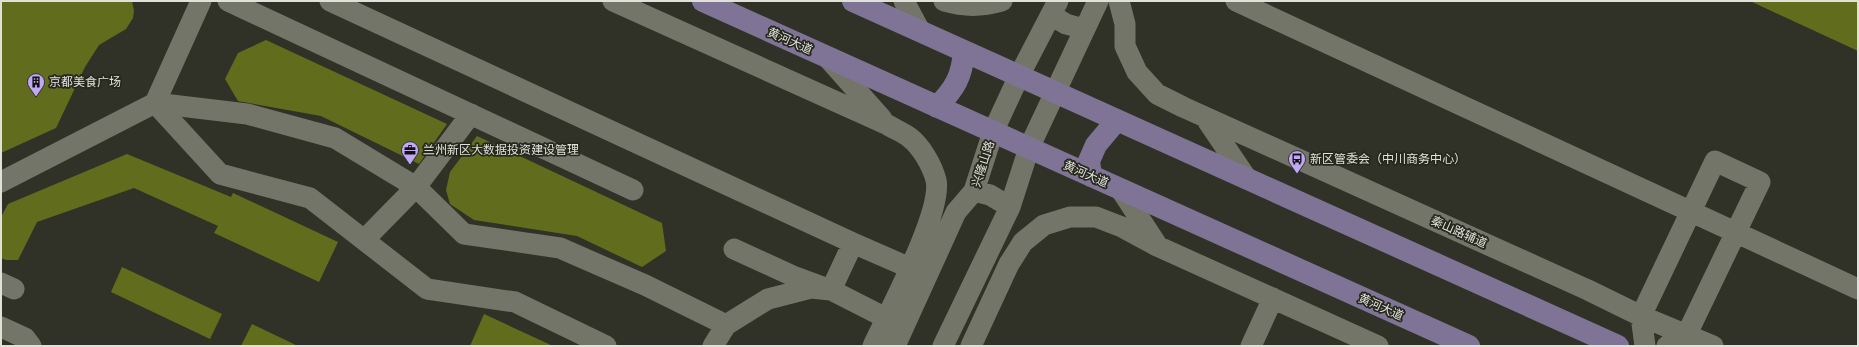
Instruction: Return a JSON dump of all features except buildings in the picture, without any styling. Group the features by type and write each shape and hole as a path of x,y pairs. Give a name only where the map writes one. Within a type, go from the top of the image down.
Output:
{"main road":[{"name":"黄河大道","path":"703,1 1468,346"},
{"path":"853,1 1618,346"},
{"path":"937,107 952,91 962,69 964,51"},
{"path":"1091,176 1088,162 1096,145 1117,120"}],"street":[{"path":"155,103 201,1"},
{"path":"228,1 633,190"},
{"path":"330,1 852,243 913,260"},
{"path":"612,1 888,125 910,137 927,159 936,181 934,202 928,226 873,346"},
{"path":"904,1 920,31"},
{"path":"944,1 960,6 984,6 1002,1"},
{"path":"943,346 1010,206 1029,148 1098,1"},
{"path":"1119,1 1126,24"},
{"path":"1126,24 1136,1"},
{"path":"1236,1 1858,290"},
{"path":"1054,8 1066,24 1084,29"},
{"name":"兴隆山路","path":"895,346 956,212 974,191 993,132 1019,76 1054,8"},
{"name":"秦山路辅道","path":"1126,24 1125,46 1137,72 1157,94 1588,290 1641,316 1687,334 1712,346"},
{"path":"827,57 888,125"},
{"path":"155,103 220,174 310,198 427,289 515,302 606,346"},
{"path":"1,182 155,103 247,114 335,138 416,187 464,234 560,248 646,286 726,325"},
{"path":"364,240 416,187 471,114"},
{"path":"1205,117 1247,179"},
{"path":"1645,346 1641,316 1715,161 1760,182 1687,334 1668,346"},
{"path":"1121,190 1158,246"},
{"path":"974,191 990,195 1010,206"},
{"path":"913,260 956,212"},
{"path":"971,346 1009,264 1023,242 1044,225 1070,217 1096,217 1122,227 1158,246 1378,346"},
{"path":"831,290 852,243"},
{"path":"734,249 793,276 831,290 886,318"},
{"path":"974,280 1009,264"},
{"path":"713,346 726,325 768,299 811,288 831,290"},
{"path":"1252,346 1273,298"},
{"path":"1,327 25,338 30,346"}],"place":[{"name":"京都美食广场","path":"36,97"},
{"name":"兰州新区大数据投资建设管理","path":"410,165"},
{"name":"新区管委会（中川商务中心）","path":"1297,174"}]}
